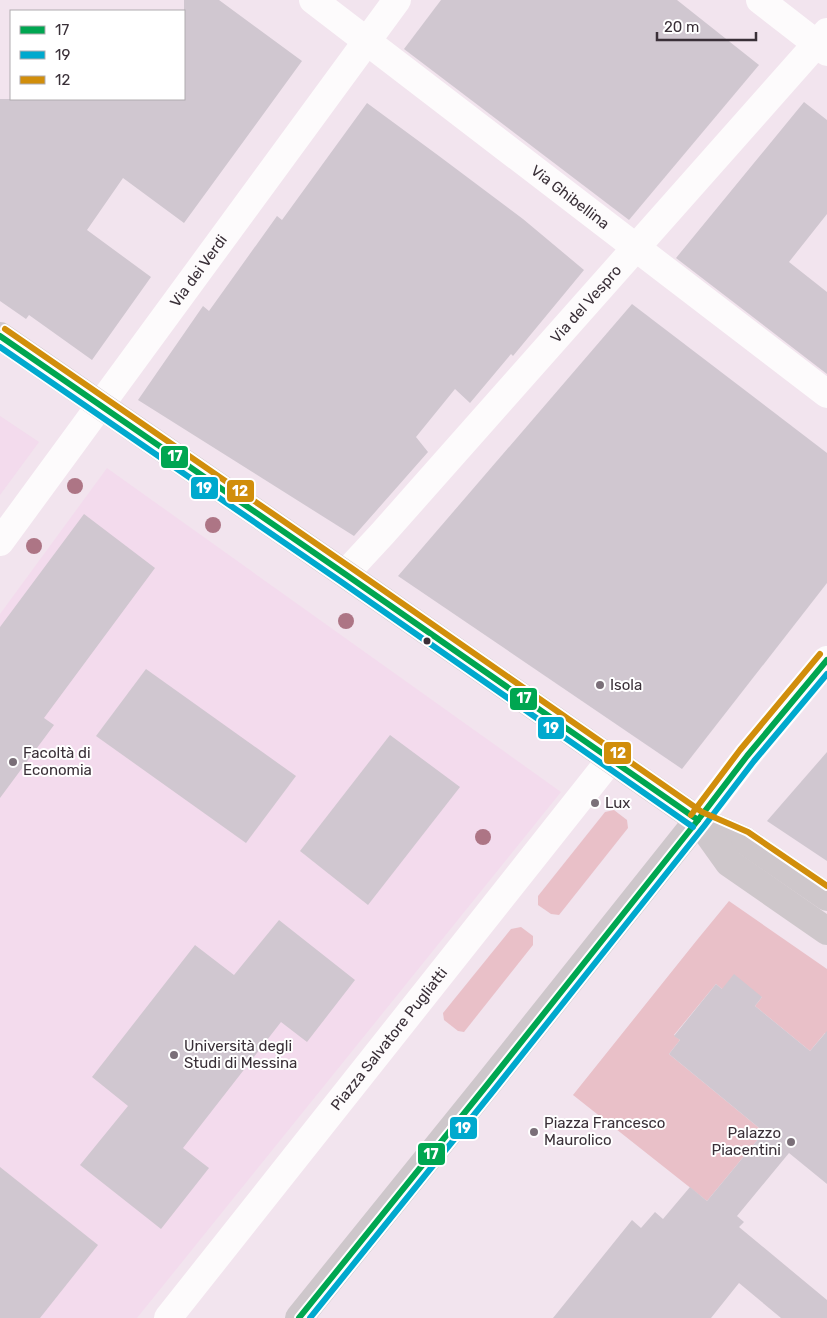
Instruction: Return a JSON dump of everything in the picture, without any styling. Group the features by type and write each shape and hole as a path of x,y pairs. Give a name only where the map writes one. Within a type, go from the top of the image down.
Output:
{"main road":[{"path":"0,336 698,820 744,840 827,897"},
{"path":"698,820 728,863 827,931"},
{"path":"299,1318 698,820"}],"street":[{"name":"Via Ghibellina","path":"313,0 827,394"},
{"name":"Via dei Verdi","path":"0,542 397,0"},
{"path":"760,0 823,43"},
{"name":"Via del Vespro","path":"345,574 384,533 636,247 823,43"},
{"path":"698,820 747,756 827,660"},
{"name":"Piazza Salvatore Pugliatti","path":"168,1318 611,759"}],"shaded area":[{"path":"0,416 39,442 0,495"},
{"name":"Università degli Studi di Messina","path":"107,468 561,792 137,1318 0,1318 0,614"},
{"path":"614,810 627,820 628,828 559,915 551,914 538,905 538,896 605,812"},
{"path":"729,901 827,969 827,1034 825,1033 810,1051 755,1006 762,997 722,989 716,984 674,1035 680,1040 669,1054 764,1132 707,1201 573,1095"},
{"path":"521,927 533,936 533,945 464,1032 458,1031 444,1020 443,1013 511,929"}],"building":[{"path":"184,0 219,0 302,61 184,223 123,178 87,230 151,277 92,360 29,315 26,319 0,301 0,99 185,100"},
{"path":"441,0 677,0 759,65 629,220 404,49"},
{"path":"804,102 827,120 827,214 789,262 827,292 827,374 676,258"},
{"path":"367,103 523,219 584,270 513,356 511,354 470,403 455,389 416,437 428,452 354,536 138,400 203,306 209,311 277,216 282,220"},
{"path":"632,304 827,453 827,583 682,769 398,576"},
{"path":"84,514 155,568 44,718 54,725 0,798 0,627"},
{"path":"146,669 296,776 246,843 96,736"},
{"path":"390,735 460,787 368,905 300,851"},
{"path":"827,752 827,861 767,821"},
{"path":"279,920 355,980 307,1042 281,1022 183,1148 209,1168 161,1229 80,1165 128,1106 92,1077 195,945 234,975"},
{"name":"Palazzo Piacentini","path":"734,974 762,997 755,1006 810,1051 827,1031 827,1184 789,1153 737,1216 744,1222 739,1227 827,1300 827,1318 781,1318 739,1283 711,1318 553,1318 632,1220 641,1228 655,1212 663,1219 690,1187 707,1201 764,1132 669,1054 680,1040 674,1036 716,984 722,989"},
{"path":"0,1167 98,1245 40,1318 0,1318"}],"transit line":[{"name":"12","path":"5,329 702,812 748,832 827,886"},
{"name":"17","path":"0,336 698,820"},
{"name":"19","path":"0,347 693,827"},
{"name":"12","path":"691,815 740,750 820,654"},
{"name":"17","path":"299,1318 487,1085 747,756 827,660"},
{"name":"19","path":"310,1318 494,1090 754,761 827,674"}],"place":[{"name":"Isola","path":"600,685"},
{"name":"Facoltà di Economia","path":"13,762"},
{"name":"Lux","path":"595,803"},
{"name":"Università degli Studi di Messina","path":"174,1055"},
{"name":"Piazza Francesco Maurolico","path":"534,1132"},
{"name":"Palazzo Piacentini","path":"791,1142"}]}
